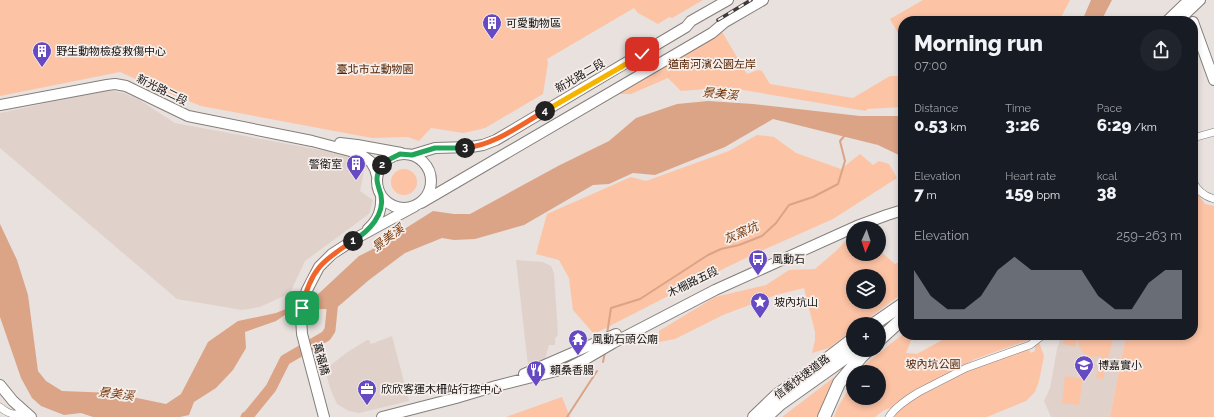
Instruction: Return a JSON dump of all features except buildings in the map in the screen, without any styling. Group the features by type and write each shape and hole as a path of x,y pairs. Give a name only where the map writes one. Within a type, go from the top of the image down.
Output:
{"highway":[{"path":"884,317 898,307"},
{"path":"886,329 898,321"},
{"path":"886,334 898,323"},
{"name":"信義快速道路","path":"754,417 777,395 846,344"},
{"name":"信義快速道路","path":"766,417 780,404 846,357"},
{"path":"824,417 839,383 861,357"},
{"path":"745,417 777,395"}],"street":[{"name":"新光路二段","path":"312,141 357,144 409,155 435,148 471,147 483,145 496,140 649,50 686,27 691,21 728,0"},
{"path":"360,236 418,204 712,33 725,22 763,0"},
{"path":"1173,16 1187,5 1200,0"},
{"path":"1181,16 1187,5"},
{"path":"1187,5 1191,16"},
{"path":"1198,36 1214,80"},
{"name":"新光路二段","path":"0,105 107,85 122,85 188,116 312,141 354,152 363,156 373,166 377,176"},
{"path":"1198,137 1214,132"},
{"path":"400,154 409,155 423,161 431,176 430,188 425,199 418,204 409,208 396,207 384,200 377,182 377,176 388,160 400,154"},
{"path":"1198,189 1203,195 1214,199"},
{"path":"360,236 372,225 379,214 381,195"},
{"name":"木柵路五段","path":"382,417 576,365 597,348 630,328 713,285 839,227 868,215 898,206"},
{"name":"木柵路五段","path":"496,386 559,359 597,348 715,290 857,226 881,216 898,211"},
{"name":"萬福橋","path":"324,417 305,346 301,317 304,299 310,283 319,267 332,254 360,236"},
{"path":"889,417 912,396 919,392 966,368 1030,345 1038,340"},
{"path":"558,371 557,368 559,359"},
{"path":"0,385 13,401 28,415"},
{"path":"0,407 15,415 28,415"}],"shaded area":[{"path":"106,90 124,93 138,99 175,123 353,156 364,171 360,191 373,200 369,214 305,261 290,293 260,307 242,310 177,299 0,148 0,113"},
{"path":"516,260 543,262 551,266 554,273 558,335 555,338 555,345 549,345 545,359 528,365"},
{"path":"392,336 409,401 359,413 349,411 337,404 330,388 325,370 346,353 367,340 369,340 371,344"},
{"name":"博嘉實小","path":"1060,340 1125,340 1110,417 1051,417 1044,401 1050,388 1057,349"}],"green space":[{"name":"臺北市立動物園","path":"0,0 703,0 672,18 669,17 658,24 638,13 634,8 547,59 548,63 543,94 485,128 464,133 431,128 419,141 408,137 372,138 201,106 120,72 0,96"},
{"path":"923,0 1070,0 1062,16 898,16 898,33 890,19"},
{"name":"道南河濱公園左岸","path":"721,30 747,74 758,70 762,71 770,84 853,98 890,76 898,76 898,107 867,109 866,111 731,88 681,91 668,78 631,94 612,94"},
{"path":"757,135 774,137 796,153 841,169 860,154 873,165 879,161 889,164 897,178 833,219 752,255 594,334 573,310 569,278 559,260 536,254 547,214 631,177 646,181 729,151"},
{"path":"404,169 414,172 417,182 414,192 404,195 394,192 391,182 394,172"},
{"path":"1198,195 1205,204 1214,206 1214,417 1110,417 1125,340 1198,340"},
{"path":"846,240 846,261 886,261 886,256 895,264 898,262 898,297 886,306 886,269 846,269 846,309 881,309 870,317 846,317 846,335 829,348 812,353 815,332 804,288 776,295 723,315 675,339 659,342 659,331 715,297 766,285 789,270 815,269"},
{"name":"坡內坑公園","path":"898,338 898,340 911,340 906,353 917,354 942,340 1029,340 975,359 916,389 875,417 834,417 846,394 846,405 886,405 886,365 864,365 874,357 886,357 886,348"},
{"path":"1064,340 1077,340 1075,347 1063,344"},
{"path":"1078,340 1113,340 1103,379 1096,378 1101,356 1091,357 1082,352"},
{"path":"1039,342 1044,356 1039,381 1035,392 1026,401 987,417 892,417 918,395 938,387 968,371 1027,349 1031,353 1035,351 1035,345"},
{"path":"845,369 818,417 782,417"},
{"path":"1065,376 1083,379 1079,405 1062,403"},
{"path":"562,397 570,417 506,417"}],"water":[{"path":"1091,0 1112,0 1104,16 1084,16"},
{"name":"景美溪","path":"708,101 753,104 860,116 898,116 898,155 878,145 773,119 725,147 655,175 633,173 609,184 593,185 524,225 475,239 454,240 442,238 405,253 369,280 333,311 325,309 292,310 276,321 245,332 246,348 233,370 216,388 194,402 189,415 180,417 93,417 81,413 64,415 41,406 32,398 21,378 0,317 0,224 17,260 28,295 38,371 46,381 62,391 113,393 166,404 181,394 208,342 238,321 276,313 315,297 359,256 433,211 454,214 470,214 558,166 609,141 636,118 677,104"}],"pier":[{"path":"315,294 311,312 293,312 288,316 289,305"}],"waterway":[{"name":"灰窯坑","path":"607,334 611,308 640,299 708,255 721,249 739,245 762,236 776,223 789,205 813,197 838,184 845,161 840,141 846,134"},
{"path":"246,417 271,388 285,360 326,336 330,330 333,300"},
{"name":"灰窯坑","path":"603,362 605,352"},
{"name":"灰窯坑","path":"567,417 597,371"}],"railway":[{"path":"718,20 751,0"}],"place":[{"name":"可愛動物區","path":"492,40"},
{"name":"野生動物檢疫救傷中心","path":"42,68"},
{"name":"警衛室","path":"356,181"},
{"name":"風動石","path":"758,276"},
{"name":"坡內坑山","path":"760,319"},
{"name":"風動石頭公廟","path":"578,356"},
{"name":"博嘉實小","path":"1084,382"},
{"name":"賴桑香腸","path":"536,387"},
{"name":"欣欣客運木柵站行控中心","path":"367,406"}],"route":[{"path":"302,308 306,290 319,267 332,254 360,236 376,220 381,208 381,195 378,189 377,176 383,164 393,156 400,154 412,155 435,148 471,147 483,145 496,140 642,54"}]}
